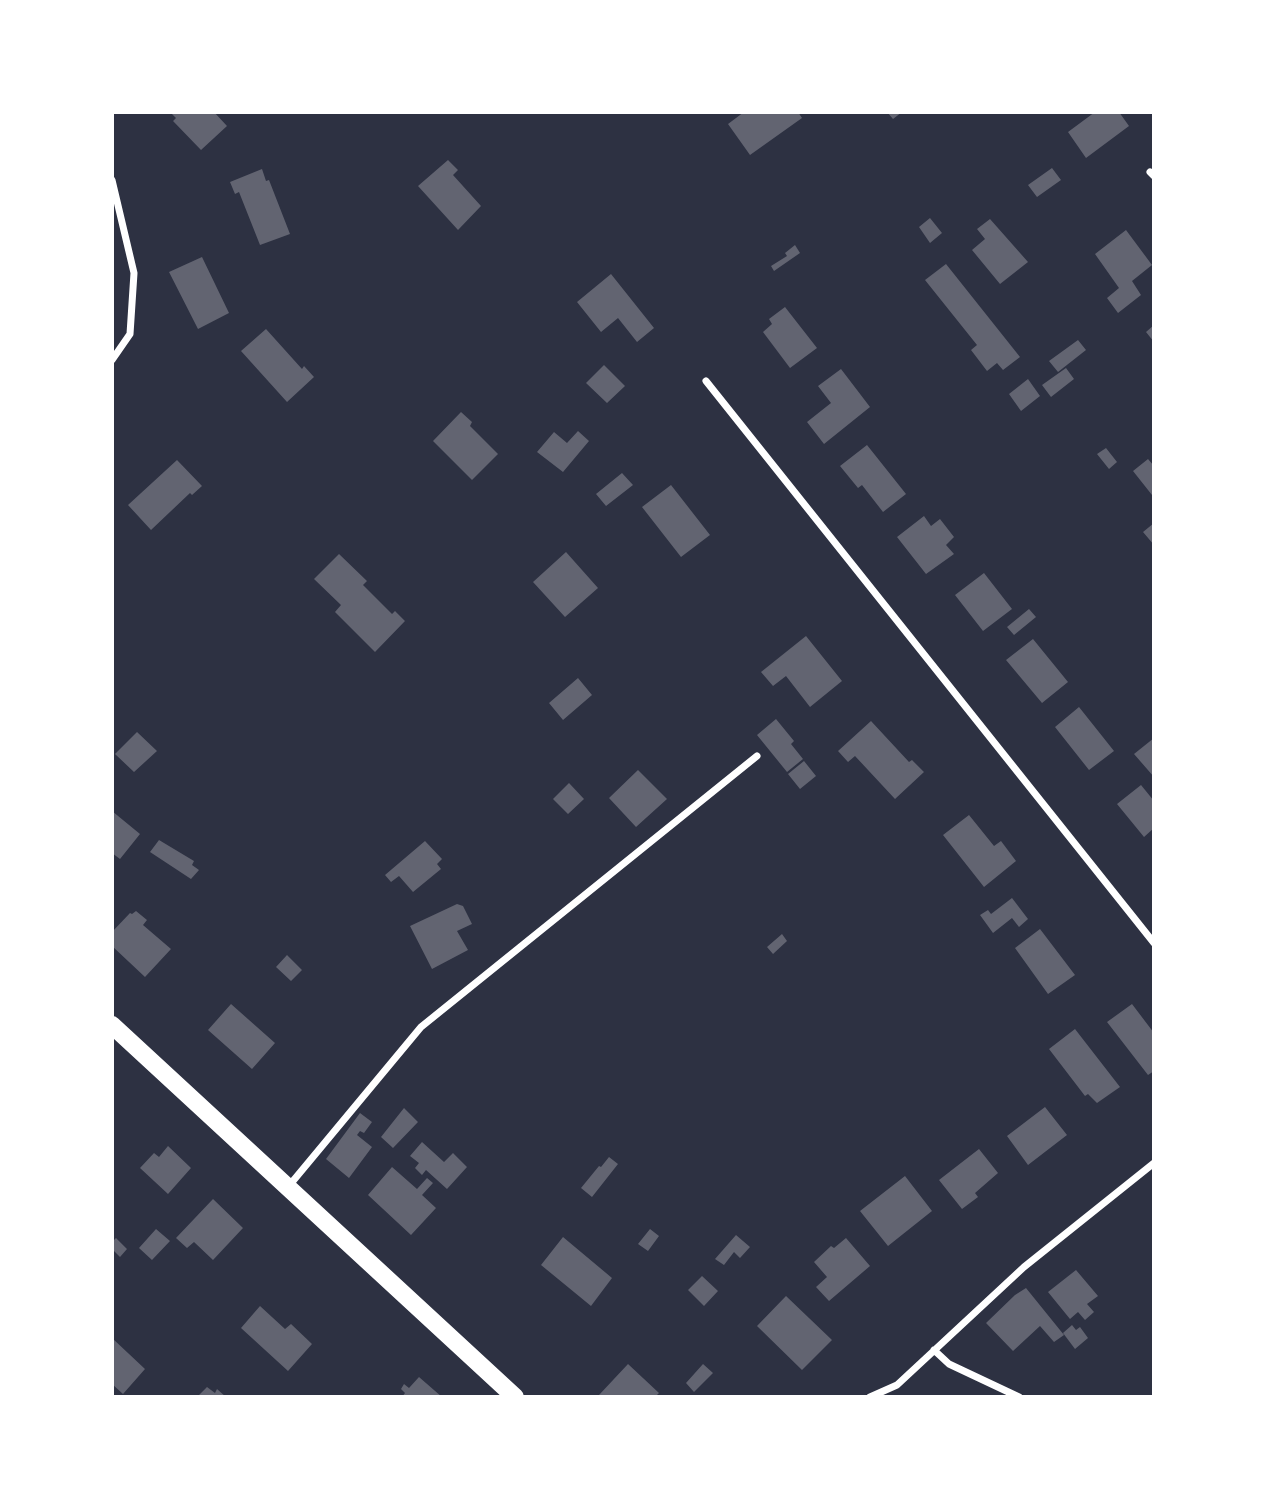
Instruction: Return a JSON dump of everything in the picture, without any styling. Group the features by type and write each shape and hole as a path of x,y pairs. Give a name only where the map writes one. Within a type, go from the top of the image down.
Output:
{"main road":[{"path":"112,1025 515,1397"}],"street":[{"path":"112,180 134,273 130,334 112,360"},
{"path":"706,381 1154,943"},
{"path":"287,1188 421,1027 758,756"},
{"path":"870,1397 897,1385 1024,1267 1154,1163"},
{"path":"934,1350 949,1364 1019,1397"}],"building":[{"path":"170,112 214,112 227,126 201,150 173,121 176,118"},
{"path":"744,112 798,112 802,118 750,155 728,124"},
{"path":"887,112 902,112 893,119"},
{"path":"1095,112 1119,112 1129,126 1086,158 1068,132"},
{"path":"448,160 458,170 453,175 481,206 458,230 418,186"},
{"path":"1052,168 1061,180 1037,197 1028,185"},
{"path":"262,169 290,234 260,245 239,192 235,194 230,182"},
{"path":"930,218 942,233 930,243 919,227"},
{"path":"990,219 1028,262 1000,284 972,250 985,239 977,229"},
{"path":"1126,230 1152,265 1132,281 1141,295 1118,313 1107,298 1119,288 1095,254"},
{"path":"795,245 800,253 774,271 771,266 787,256 785,253"},
{"path":"202,257 229,313 198,329 169,272"},
{"path":"946,264 1020,357 1003,370 997,363 987,371 971,350 977,345 925,280"},
{"path":"611,274 654,328 637,342 618,318 601,332 577,302"},
{"path":"785,307 817,348 790,368 763,332 772,324 769,319"},
{"path":"1154,325 1154,342 1146,332"},
{"path":"266,329 302,369 304,366 314,377 287,402 241,351"},
{"path":"1078,340 1086,350 1058,372 1049,361"},
{"path":"604,365 625,386 607,403 586,383"},
{"path":"1066,368 1074,379 1051,397 1042,385"},
{"path":"841,369 870,407 824,444 807,422 831,403 818,386"},
{"path":"1028,379 1040,396 1021,411 1009,394"},
{"path":"461,412 472,422 470,426 498,454 472,480 433,441"},
{"path":"578,431 589,441 563,472 537,452 554,432 567,443"},
{"path":"867,445 906,494 883,512 862,485 858,488 840,466"},
{"path":"1106,448 1117,462 1109,469 1097,454"},
{"path":"1148,459 1154,466 1152,495 1133,471"},
{"path":"177,460 202,486 192,495 190,493 151,530 128,505"},
{"path":"622,473 633,485 606,506 596,494"},
{"path":"671,485 710,535 681,557 642,507"},
{"path":"924,516 931,526 940,519 954,537 946,545 954,554 926,574 897,537"},
{"path":"1154,523 1154,545 1143,532"},
{"path":"566,552 598,588 565,617 533,582"},
{"path":"339,554 367,581 363,585 392,614 395,611 405,621 375,652 335,612 341,605 314,579"},
{"path":"984,573 1012,609 983,631 955,595"},
{"path":"1029,609 1036,617 1014,635 1007,627"},
{"path":"806,636 842,681 810,707 786,676 773,686 761,672"},
{"path":"1033,639 1068,682 1042,703 1006,660"},
{"path":"578,678 592,695 563,720 549,703"},
{"path":"1079,707 1114,751 1089,770 1055,727"},
{"path":"776,719 794,741 791,744 803,759 787,772 757,735"},
{"path":"871,721 909,762 912,760 924,772 895,799 855,756 848,762 838,751"},
{"path":"137,732 157,751 134,772 115,754"},
{"path":"1154,738 1154,777 1134,754"},
{"path":"804,761 816,776 800,789 788,774"},
{"path":"638,770 667,799 636,827 609,798"},
{"path":"569,783 584,799 568,814 553,799"},
{"path":"1141,785 1154,801 1154,828 1144,837 1117,804"},
{"path":"112,811 140,834 120,859 112,853"},
{"path":"969,815 994,846 1001,841 1016,861 984,887 943,835"},
{"path":"159,840 194,861 192,865 199,870 191,879 150,852"},
{"path":"425,841 442,859 437,864 441,869 413,892 399,876 391,882 385,875"},
{"path":"1012,898 1028,919 1019,927 1012,918 993,933 980,915 988,910 991,914"},
{"path":"457,904 463,906 472,924 457,931 468,950 432,969 410,926"},
{"path":"136,911 147,920 143,925 171,949 145,977 112,946 112,932 130,913"},
{"path":"1040,929 1075,975 1048,994 1015,948"},
{"path":"782,934 787,941 773,954 767,947"},
{"path":"287,955 302,970 291,981 276,967"},
{"path":"231,1004 275,1043 252,1069 208,1030"},
{"path":"1132,1004 1154,1033 1154,1071 1148,1075 1107,1022"},
{"path":"1075,1029 1120,1087 1097,1103 1088,1094 1085,1096 1049,1049"},
{"path":"1045,1107 1067,1135 1028,1165 1007,1136"},
{"path":"404,1108 418,1122 393,1148 381,1137"},
{"path":"360,1113 372,1122 364,1133 360,1131 357,1135 372,1147 349,1178 326,1159"},
{"path":"422,1142 444,1162 453,1153 467,1167 447,1189 426,1170 422,1175 415,1168 419,1163 410,1156"},
{"path":"168,1146 191,1168 168,1194 140,1168 154,1153 159,1157"},
{"path":"979,1149 998,1173 975,1193 978,1197 962,1209 939,1180"},
{"path":"609,1157 618,1164 592,1197 581,1188"},
{"path":"392,1167 417,1189 427,1178 433,1183 422,1195 436,1208 411,1235 368,1195"},
{"path":"905,1176 932,1211 888,1246 860,1211"},
{"path":"213,1199 243,1228 213,1260 194,1242 187,1248 176,1238"},
{"path":"156,1229 170,1241 152,1260 139,1248"},
{"path":"650,1229 659,1236 648,1251 638,1244"},
{"path":"736,1235 750,1247 740,1258 734,1252 724,1265 715,1259"},
{"path":"563,1237 612,1278 591,1306 541,1265"},
{"path":"116,1238 127,1249 120,1257 112,1249 112,1242"},
{"path":"846,1238 870,1266 829,1301 816,1287 827,1277 814,1262 831,1246 834,1248"},
{"path":"1076,1270 1098,1296 1087,1304 1094,1312 1085,1320 1078,1312 1070,1319 1048,1292"},
{"path":"702,1276 718,1291 704,1306 688,1290"},
{"path":"1026,1288 1064,1335 1054,1342 1040,1326 1013,1351 986,1323"},
{"path":"786,1296 832,1340 802,1370 757,1326"},
{"path":"260,1306 285,1329 291,1324 312,1344 288,1371 241,1328"},
{"path":"1072,1325 1076,1330 1080,1327 1088,1338 1075,1349 1063,1333"},
{"path":"112,1338 145,1369 123,1394 112,1384"},
{"path":"628,1364 659,1393 655,1397 599,1395"},
{"path":"703,1364 713,1373 694,1392 686,1383"},
{"path":"419,1377 442,1397 402,1397 405,1393 401,1389 404,1384 409,1388"},
{"path":"207,1387 215,1393 217,1389 226,1397 197,1397"}]}
